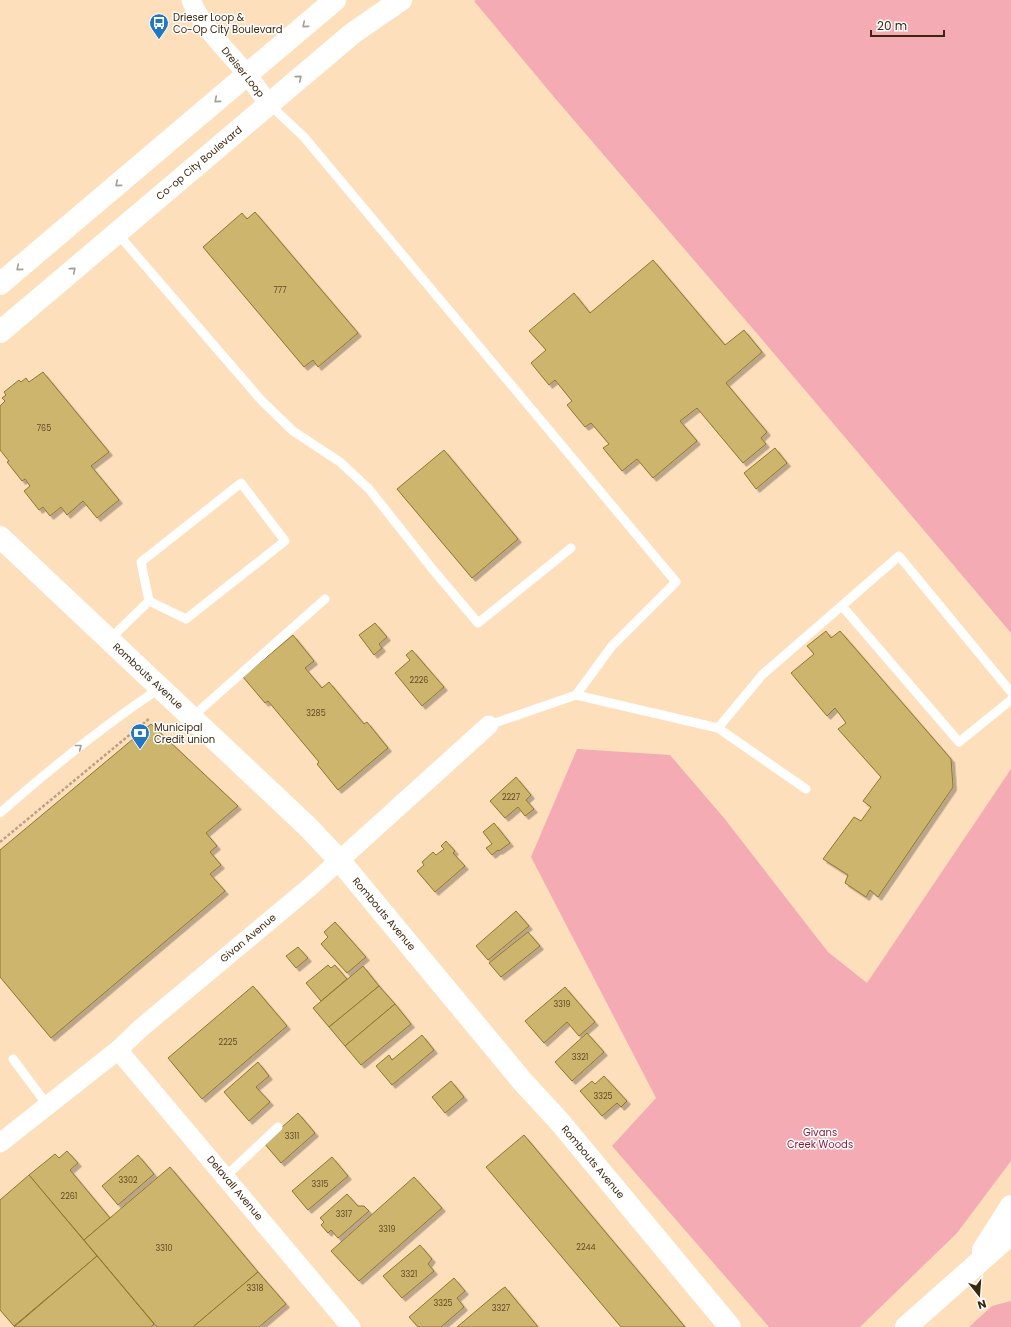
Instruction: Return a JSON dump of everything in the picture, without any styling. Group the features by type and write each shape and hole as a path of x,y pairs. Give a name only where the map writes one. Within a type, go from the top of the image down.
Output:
{"main road":[{"path":"0,284 335,0"},
{"name":"Co-op City Boulevard","path":"0,332 353,33 401,0"},
{"name":"Rombouts Avenue","path":"0,537 309,828 340,861 523,1082 558,1121 730,1327"},
{"path":"972,1268 1011,1206"},
{"path":"906,1327 1011,1234"}],"street":[{"name":"Dreiser Loop","path":"192,0 196,11 215,38 247,74 269,104"},
{"name":"Givan Avenue","path":"0,1143 118,1050 141,1028 340,861 489,725"},
{"name":"Delavall Avenue","path":"118,1050 351,1327"}],"lane":[{"path":"269,104 304,136 676,582 612,646 576,695"},
{"path":"117,233 261,400 293,431 340,462 369,489 434,571 478,623 571,548"},
{"path":"240,483 286,541 186,619 149,601 141,562 240,483"},
{"path":"718,728 762,675 899,556 1011,692"},
{"path":"191,718 325,599"},
{"path":"109,640 149,601"},
{"path":"842,606 959,742 1011,700"},
{"path":"0,813 48,771 123,712 160,688"},
{"path":"489,725 576,695 718,728 806,789"},
{"path":"13,1059 48,1106"},
{"path":"225,1177 278,1128"}],"path":[{"path":"0,842 152,716"}],"green space":[{"path":"1011,0 1011,633 554,97 474,1"},
{"name":"Givans Creek Woods","path":"577,749 670,755 724,818 828,952 867,983 1011,769 1011,1161 957,1233 860,1327 769,1327 612,1146 656,1098 531,857"},
{"path":"1011,1301 1011,1327 969,1327 992,1306"}],"building":[{"path":"255,212 358,333 318,367 313,360 304,367 203,247 242,213 247,219"},
{"path":"653,260 725,345 744,330 762,352 726,383 767,432 761,438 766,444 743,463 697,408 680,421 697,441 653,478 637,459 622,471 603,448 609,444 591,423 585,427 567,405 572,401 555,380 549,385 531,363 546,350 529,331 574,293 590,313"},
{"path":"43,372 109,452 91,466 119,500 97,518 83,501 67,515 61,507 50,516 43,507 39,510 24,491 30,486 25,479 22,481 7,462 9,461 0,450 0,406 5,401 2,398 6,395 4,392 19,380 21,382 26,378 29,382"},
{"path":"775,448 787,463 756,489 744,473"},
{"path":"444,450 518,539 472,578 397,489"},
{"path":"375,623 387,637 379,644 382,648 374,655 359,635"},
{"path":"826,631 831,638 840,631 951,759 953,787 878,897 870,890 866,897 845,883 848,875 823,859 854,817 861,821 871,807 863,801 881,777 838,729 846,723 835,708 827,716 791,673 814,654 807,646"},
{"path":"293,635 314,661 305,668 322,688 329,682 364,724 367,722 388,748 338,790 317,764 319,762 268,701 265,703 243,677"},
{"path":"412,650 444,687 422,706 395,673 410,660 406,655"},
{"path":"151,724 238,806 206,833 217,846 210,852 221,865 210,874 225,891 51,1038 0,977 0,850"},
{"path":"516,777 531,795 526,800 534,809 525,816 518,807 505,818 490,801"},
{"path":"494,823 510,843 492,855 486,848 492,844 483,832"},
{"path":"446,841 455,851 453,853 465,866 435,892 417,871 424,865 422,862 433,852 436,855 444,849 441,846"},
{"path":"516,911 529,926 488,960 476,946"},
{"path":"335,922 366,957 347,973 321,944 328,937 324,932"},
{"path":"528,932 540,946 501,977 489,963"},
{"path":"298,947 308,958 296,968 286,956"},
{"path":"328,965 331,968 335,965 347,979 321,1001 306,983"},
{"path":"363,966 379,986 329,1027 313,1008"},
{"path":"253,986 287,1026 202,1099 168,1058"},
{"path":"379,986 395,1004 345,1046 329,1027"},
{"path":"565,987 595,1022 579,1036 567,1022 544,1043 525,1021"},
{"path":"395,1004 411,1024 361,1065 345,1046"},
{"path":"587,1033 604,1052 572,1081 555,1062"},
{"path":"422,1035 434,1050 392,1085 376,1066 389,1055 392,1060"},
{"path":"258,1062 269,1076 256,1087 270,1102 249,1121 224,1092"},
{"path":"604,1076 627,1101 621,1107 617,1103 602,1116 580,1091 592,1081 595,1084"},
{"path":"451,1081 464,1097 445,1113 432,1097"},
{"path":"298,1113 315,1133 281,1163 264,1143"},
{"path":"524,1135 685,1327 621,1327 486,1167"},
{"path":"67,1151 78,1163 70,1170 110,1218 84,1240 29,1175 55,1154 59,1158"},
{"path":"138,1155 154,1174 118,1205 102,1186"},
{"path":"332,1157 348,1176 308,1210 292,1191"},
{"path":"170,1167 258,1272 193,1327 157,1327 84,1240"},
{"path":"29,1175 97,1256 14,1326 0,1310 0,1200"},
{"path":"414,1177 442,1208 359,1281 331,1251"},
{"path":"347,1194 358,1206 364,1206 369,1211 338,1238 331,1230 328,1233 321,1225 324,1222 320,1218"},
{"path":"420,1245 432,1259 428,1264 434,1271 402,1298 383,1276"},
{"path":"97,1256 154,1324 151,1327 14,1327"},
{"path":"258,1272 286,1304 259,1327 193,1327"},
{"path":"454,1278 465,1291 457,1298 464,1307 441,1327 418,1327 409,1317"},
{"path":"505,1287 538,1327 457,1327 502,1289"}],"place":[{"name":"Drieser Loop & Co-Op City Boulevard","path":"159,40"},
{"name":"Municipal Credit union","path":"140,750"}]}
